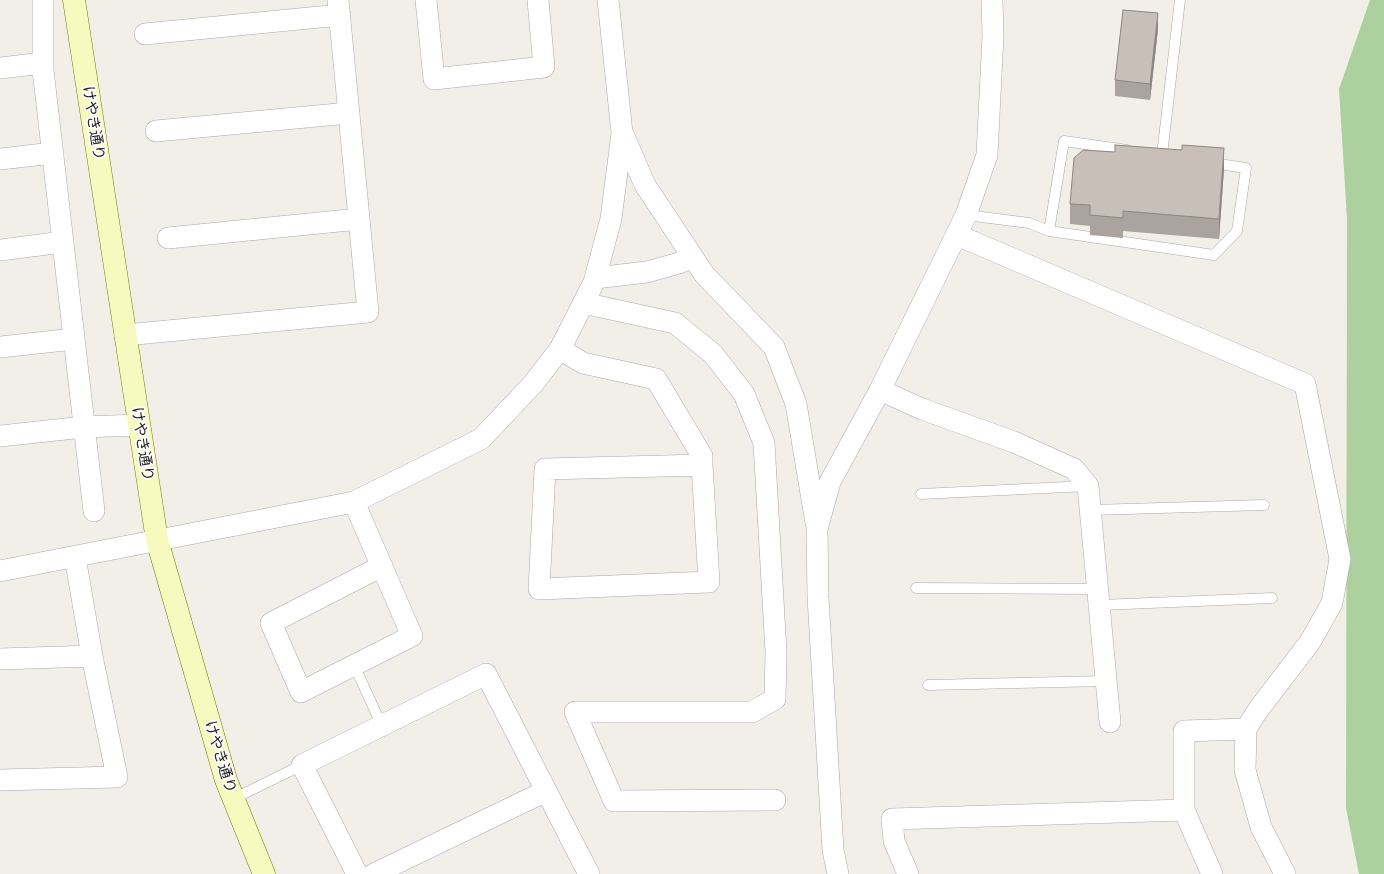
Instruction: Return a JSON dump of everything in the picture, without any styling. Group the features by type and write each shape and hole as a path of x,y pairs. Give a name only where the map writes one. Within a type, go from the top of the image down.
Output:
{"street":[{"path":"43,0 43,62 94,511"},
{"name":"けやき通り","path":"74,0 157,540 226,780 264,874"},
{"path":"426,0 434,79 544,67 538,0"},
{"path":"0,571 75,558 157,540 354,502 482,439 533,384 560,350 595,278 611,219 622,133 608,0"},
{"path":"817,529 830,482 880,390 957,235 966,215 987,155 993,36 992,0"},
{"path":"125,334 368,312 339,7 145,34"},
{"path":"0,68 43,62"},
{"path":"156,131 349,113"},
{"path":"622,133 645,185 704,274 774,347 796,404 817,529 818,597 832,842 838,874"},
{"path":"0,159 53,153"},
{"path":"168,238 359,218"},
{"path":"957,235 1305,384 1340,559 1332,604 1310,642 1258,710 1246,729 1245,770 1261,827 1285,874"},
{"path":"0,250 63,242"},
{"path":"595,278 647,272 679,263 692,257"},
{"path":"583,303 675,323 713,354 744,394 764,443 776,652 775,699 752,712 576,712 614,801 775,800"},
{"path":"0,347 74,339"},
{"path":"560,350 582,363 656,379 702,456 709,582 539,589 545,469 702,465"},
{"path":"880,390 922,409 1014,442 1074,469 1088,486 1110,722"},
{"path":"0,436 84,426 139,425"},
{"path":"354,502 382,566 412,636 301,692 271,623 382,566"},
{"path":"0,780 117,777 92,656 75,558"},
{"path":"0,659 92,656"},
{"path":"357,874 302,766 486,674 589,874"},
{"path":"1212,874 1184,810 1184,731 1246,729"},
{"path":"374,874 546,791"},
{"path":"908,874 894,841 892,819 1184,810"}],"lane":[{"path":"1162,155 1180,0"},
{"path":"1049,231 1064,141 1139,152"},
{"path":"966,215 1029,223 1049,231 1214,255 1237,231 1246,168 1200,161"},
{"path":"921,494 1088,486"},
{"path":"1091,510 1264,506"},
{"path":"916,588 1099,597 1272,598"},
{"path":"354,665 382,726"},
{"path":"928,685 1107,681"},
{"path":"233,799 302,766"}],"green space":[{"path":"1370,0 1384,0 1384,874 1359,874 1346,808 1347,219 1339,89"}],"building":[{"path":"1123,10 1158,13 1150,84 1115,80"},
{"path":"1115,145 1182,150 1182,145 1224,148 1219,219 1123,211 1123,218 1090,215 1090,205 1070,204 1074,158 1083,150 1115,152"}]}
